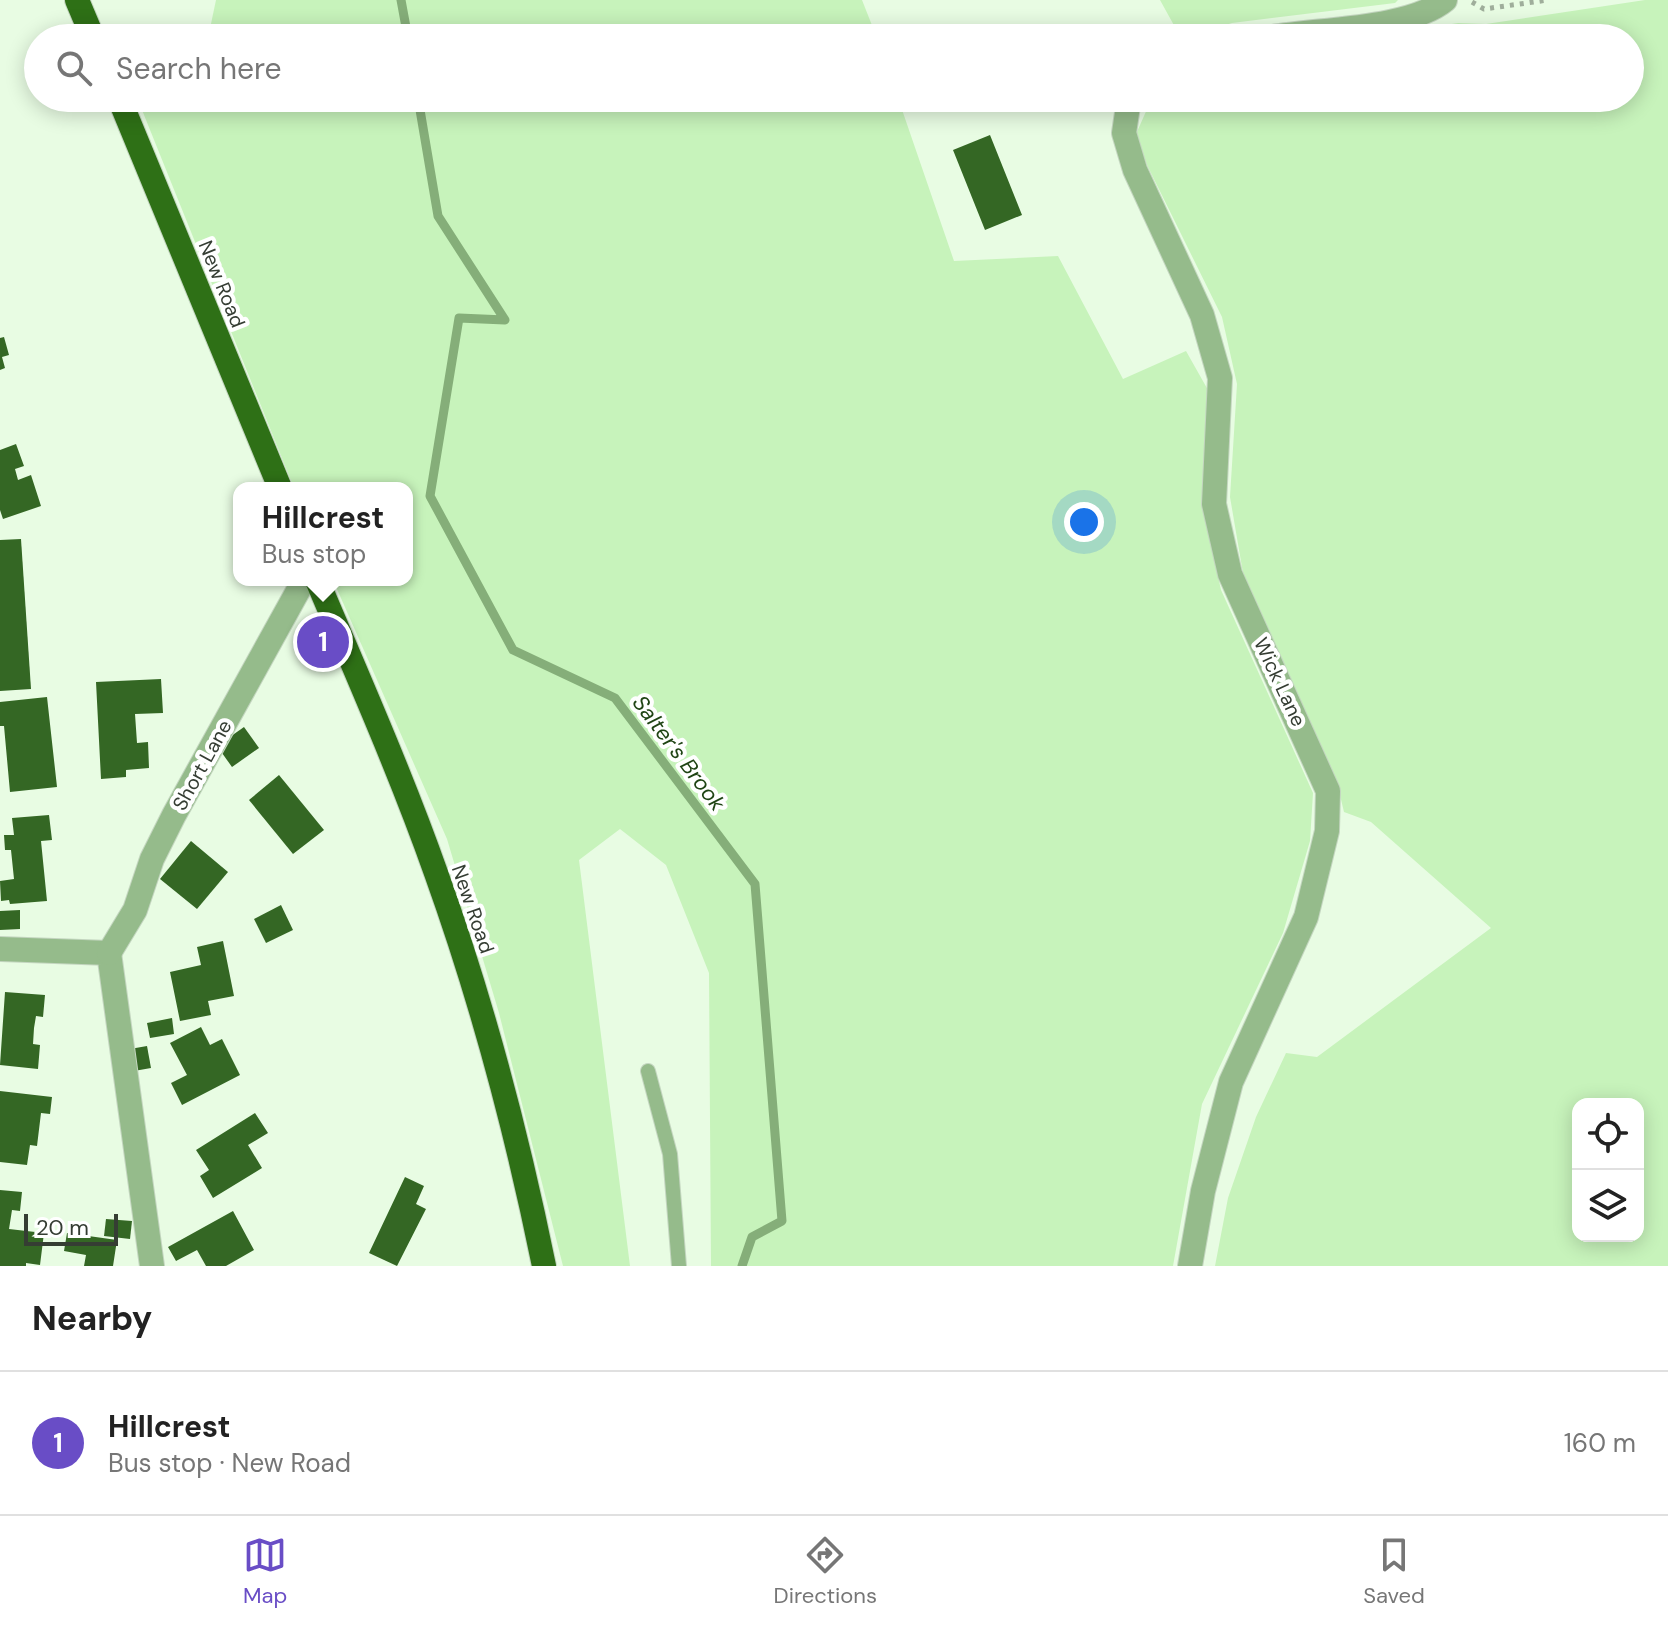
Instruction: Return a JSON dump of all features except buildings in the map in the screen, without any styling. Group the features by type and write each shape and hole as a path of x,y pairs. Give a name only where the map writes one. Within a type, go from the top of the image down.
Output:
{"highway":[{"path":"77,0 87,24"},
{"name":"New Road","path":"125,112 278,482"},
{"name":"New Road","path":"320,586 409,799 460,942 502,1087 544,1266"}],"street":[{"path":"1362,24 1410,17 1435,8 1445,0"},
{"name":"Wick Lane","path":"1127,112 1124,133 1131,157 1202,315 1220,378 1214,504 1230,574 1328,791 1327,831 1306,917 1231,1082 1203,1191 1190,1266"},
{"name":"Short Lane","path":"109,953 135,910 152,859 174,815 301,586"},
{"path":"0,949 109,953 152,1266"}],"lane":[{"path":"648,1071 670,1154 679,1266"}],"path":[{"path":"1468,0 1484,9 1548,0"}],"green space":[{"path":"216,0 862,0 871,24 211,24"},
{"path":"1160,0 1398,0 1395,3 1229,24 1173,24"},
{"path":"1645,0 1668,0 1668,1266 1215,1266 1228,1198 1256,1117 1286,1053 1317,1057 1491,928 1371,822 1344,812 1338,787 1244,579 1230,497 1237,384 1222,317 1147,165 1136,134 1146,112 1644,112 1644,24 1486,24"},
{"path":"143,112 903,112 954,261 1058,256 1123,379 1186,351 1208,390 1202,502 1221,590 1313,793 1310,841 1283,933 1202,1104 1173,1266 711,1266 709,973 666,865 620,829 579,860 630,1266 563,1266 499,1013 447,839 336,586 413,586 413,482 292,482"}],"waterway":[{"name":"Salter's Brook","path":"401,0 405,24"},
{"name":"Salter's Brook","path":"420,112 438,216 505,320 459,318 430,496 513,650 615,698 755,884 782,1221 752,1237 742,1266"}],"place":[{"name":"Hillcrest","path":"323,642"}]}
